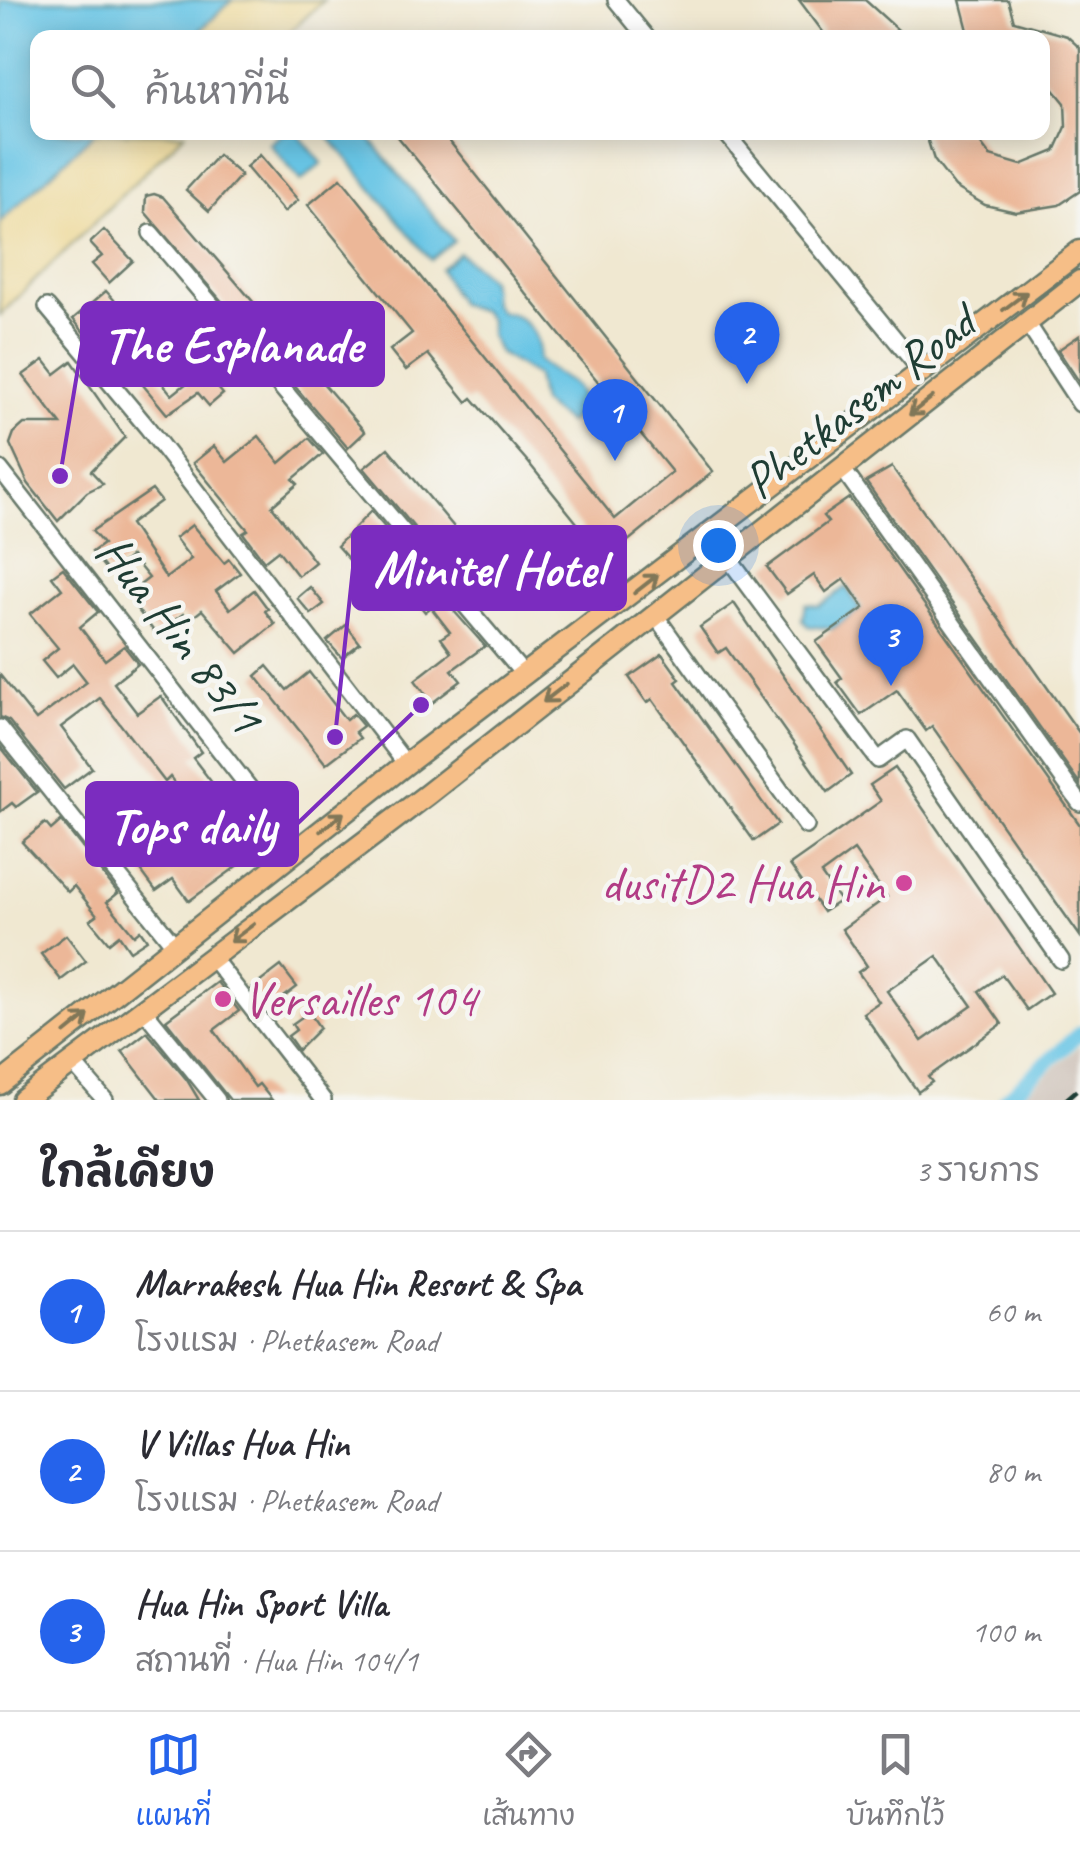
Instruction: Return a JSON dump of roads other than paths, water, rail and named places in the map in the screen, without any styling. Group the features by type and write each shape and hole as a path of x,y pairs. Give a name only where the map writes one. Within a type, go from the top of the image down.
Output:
{"main road":[{"name":"Phetkasem Road","path":"0,1084 406,764 1080,251"},
{"name":"Phetkasem Road","path":"23,1100 428,794 1080,281"},
{"path":"406,764 428,794"},
{"path":"377,787 398,816"}],"street":[{"path":"616,0 640,30"},
{"path":"732,140 922,372"},
{"path":"151,233 525,676"},
{"path":"47,308 147,427 406,764"},
{"path":"1027,324 1080,404"},
{"name":"Hua Hin 83/1","path":"0,468 297,849"},
{"path":"842,468 1080,803"},
{"path":"729,559 878,760 908,738 1061,960"},
{"path":"655,615 806,826"},
{"path":"0,728 175,946"},
{"path":"211,956 324,1100"},
{"path":"143,1009 217,1100"},
{"path":"72,1062 105,1100"}],"water":[{"path":"0,0 232,0 200,30 30,30 30,140 87,140 0,222"},
{"path":"275,140 303,140 322,163 301,181 270,144"},
{"path":"332,140 371,140 454,241 431,260"},
{"path":"459,253 490,279 493,303 500,312 517,317 530,327 537,342 538,359 578,390 585,409 568,423 541,403 536,376 499,353 490,335 490,321 482,311 459,304 440,269"},
{"path":"846,587 861,609 832,629 808,626 803,620 806,604 819,606"}],"waterway":[{"path":"1005,1100 1080,1033"}],"railway":[{"path":"1065,1100 1080,1087"}],"place":[{"name":"V Villas Hua Hin","path":"747,384"},
{"name":"Marrakesh Hua Hin Resort & Spa","path":"615,461"},
{"name":"The Esplanade","path":"60,476"},
{"name":"Hua Hin Sport Villa","path":"891,686"},
{"name":"Tops daily","path":"421,705"},
{"name":"Minitel Hotel","path":"335,737"},
{"name":"dusitD2 Hua Hin","path":"904,883"},
{"name":"Versailles 104","path":"223,999"}]}
